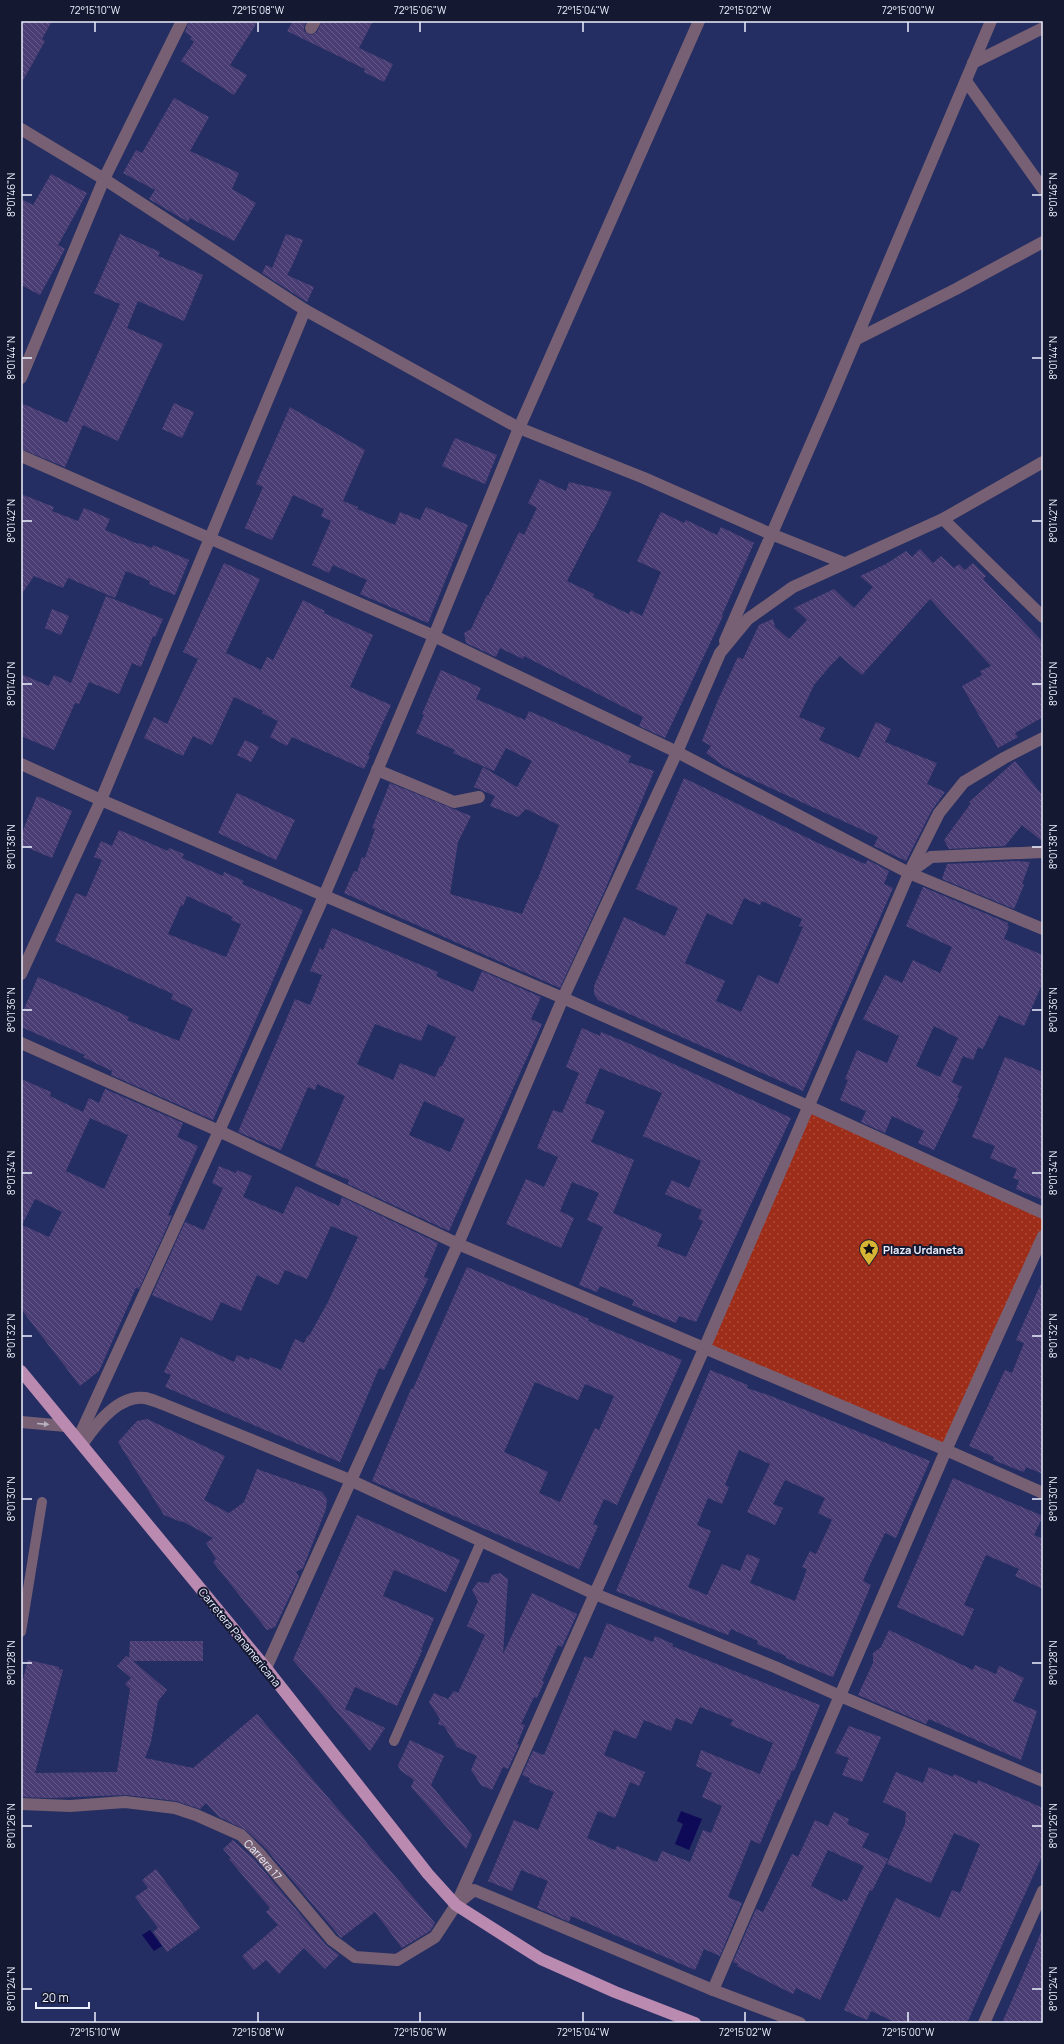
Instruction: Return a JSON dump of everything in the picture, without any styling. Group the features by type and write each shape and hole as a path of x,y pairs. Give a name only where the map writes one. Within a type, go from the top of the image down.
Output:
{"main road":[{"name":"Carretera Panamericana","path":"21,1371 266,1668 428,1874 456,1905 541,1959 614,1992 695,2023"}],"street":[{"path":"21,378 104,179 182,21"},
{"path":"80,1442 324,896 434,636 519,428 699,21"},
{"path":"266,1668 458,1244 563,998 677,752 856,339 991,21"},
{"path":"973,64 1043,28"},
{"path":"966,81 1043,189"},
{"path":"21,129 104,179 305,310 519,428 644,478 771,534 844,563"},
{"path":"856,339 956,289 1043,242"},
{"path":"21,974 101,800 212,538 305,310"},
{"path":"21,456 434,636 677,752 909,873 1043,929"},
{"path":"720,653 748,619 793,587 943,519 1043,462"},
{"path":"943,519 1043,617"},
{"path":"456,1905 704,1349 909,873 939,813 964,782 1004,758 1043,738"},
{"path":"21,764 101,800 563,998 808,1106 1043,1213"},
{"path":"377,770 454,802 479,797"},
{"path":"909,873 931,857 1043,852"},
{"path":"21,1043 219,1131 458,1244 946,1450 1043,1493"},
{"path":"712,1990 946,1450 1043,1236"},
{"path":"80,1442 115,1407 129,1400 144,1398 163,1404 350,1480 595,1594 776,1667 840,1696 1043,1781"},
{"path":"21,1422 66,1426"},
{"name":"Carrera 17","path":"21,1804 70,1806 125,1802 175,1808 196,1815 241,1835 260,1854 332,1940 355,1957 397,1960 435,1937 456,1905"},
{"path":"456,1905 474,1890 712,1990 800,2023"},
{"path":"984,2023 1043,1891"}],"lane":[{"path":"21,1632 42,1502"},
{"path":"394,1741 481,1542"}],"shaded area":[{"path":"808,1106 1043,1213 1043,1236 946,1450 704,1349"},
{"path":"681,1811 702,1819 689,1850 675,1844 683,1824 677,1821"},
{"path":"150,1930 162,1946 154,1951 142,1935"}],"building":[{"path":"21,21 52,21 42,39 45,41 21,84"},
{"path":"189,21 258,21 230,65 247,75 234,95 181,61 194,42 190,39 192,37 185,32"},
{"path":"293,21 306,21 304,31 311,35 317,32 322,21 373,21 359,48 393,64 384,82 364,72 365,69 287,31"},
{"path":"174,98 209,117 190,151 239,173 232,189 256,203 234,241 190,218 188,222 149,199 155,190 123,173 136,150 142,153"},
{"path":"51,174 87,193 58,245 65,249 40,295 21,285 21,199 33,205"},
{"path":"120,234 160,252 158,256 203,275 184,321 138,301 127,328 163,344 118,441 83,425 65,467 21,449 21,403 67,423 120,304 94,293"},
{"path":"286,234 303,240 287,275 314,287 307,302 262,273 266,265 272,268"},
{"path":"174,403 194,412 182,438 162,429"},
{"path":"290,407 365,450 343,501 358,507 357,509 395,525 400,512 420,520 426,507 468,525 428,623 360,594 367,580 333,565 329,573 312,565 331,521 321,516 324,509 293,495 272,540 245,528 263,487 256,484"},
{"path":"455,438 497,455 485,484 442,466"},
{"path":"540,479 566,491 569,482 612,492 567,581 594,594 593,597 629,614 631,610 642,616 661,572 637,561 661,512 684,523 686,520 717,535 721,527 754,543 722,615 723,616 665,738 639,726 643,717 524,656 523,659 500,648 496,657 466,643 464,633 471,629 519,532 524,535 537,508 528,503"},
{"path":"21,494 54,507 52,511 78,521 84,508 110,519 105,530 138,544 139,543 152,548 153,545 189,560 175,595 149,584 150,581 126,571 115,598 68,578 63,588 34,576 21,595"},
{"path":"920,549 933,563 941,556 954,568 959,564 965,570 973,563 986,576 983,579 1041,640 1043,645 1043,717 1015,733 1018,737 998,748 962,686 982,675 980,671 991,666 930,599 862,675 840,656 830,666 814,685 799,717 825,728 819,740 859,758 876,722 891,729 885,742 937,763 927,784 945,792 932,810 906,861 874,846 878,837 725,767 706,753 711,746 702,741 718,700 738,657 743,659 759,625 773,619 775,627 789,639 807,620 794,608 834,589 854,608 873,587 860,576 886,564 906,551 912,557"},
{"path":"224,563 260,579 226,653 261,670 267,657 273,660 303,600 325,611 324,613 373,635 350,687 391,705 368,755 370,756 364,769 292,737 287,746 270,737 278,721 262,713 263,711 234,697 212,745 193,736 183,756 144,738 154,717 167,724 198,659 183,652"},
{"path":"106,596 163,619 155,637 153,636 141,667 132,663 119,694 89,682 79,704 75,703 54,750 21,736 21,674 49,686 54,675 71,683"},
{"path":"52,609 69,616 61,635 45,628"},
{"path":"441,670 481,688 476,699 525,720 529,711 631,756 628,762 654,771 605,890 560,988 344,893 354,871 357,872 362,857 365,858 375,829 372,828 390,783 471,816 458,842 450,894 522,914 537,881 559,825 526,809 518,817 490,806 495,796 474,787 483,767 517,787 532,761 506,748 494,771 453,753 455,750 416,733 424,715 422,714"},
{"path":"245,740 259,747 251,762 237,755"},
{"path":"1015,761 1043,796 1043,842 1022,825 1005,846 949,849 944,840 971,803 969,802"},
{"path":"684,778 818,843 865,864 868,860 889,871 884,884 893,888 803,1091 598,1000 594,994 594,986 624,917 665,936 678,908 636,889","holes":["744,898 760,905 762,901 802,919 799,926 803,927 778,984 758,975 741,1012 716,1001 725,981 685,963 707,913 732,925"]},
{"path":"237,793 295,820 276,860 218,833"},
{"path":"37,796 72,811 52,858 21,845 21,835"},
{"path":"119,830 168,851 169,848 184,854 182,858 223,876 224,872 244,881 242,884 303,910 213,1120 111,1075 112,1071 83,1057 85,1055 21,1027 21,1016 38,977 129,1017 127,1020 179,1041 193,1009 171,999 173,994 55,941 76,893 86,897 102,860 94,857 101,841 112,846","holes":["187,896 233,917 231,920 241,924 226,957 168,934 181,905 183,906"]},
{"path":"1016,861 1030,862 1022,884 1024,885 1014,909 942,879 947,864"},
{"path":"923,887 1008,923 1007,925 1009,926 1004,939 1043,955 1043,982 1024,1026 999,1015 983,1049 978,1047 973,1060 963,1056 952,1082 962,1087 957,1097 959,1098 934,1150 918,1143 924,1131 892,1116 885,1133 861,1122 866,1111 840,1100 848,1080 845,1079 857,1050 887,1063 899,1036 863,1019 885,975 902,983 913,960 940,973 952,947 906,926","holes":["934,1026 958,1038 940,1077 916,1066"]},
{"path":"332,928 438,972 436,976 473,992 482,971 541,997 531,1019 542,1024 449,1231 348,1184 349,1180 315,1166 345,1096 317,1084 315,1090 308,1087 281,1150 238,1132 295,999 310,1005 322,975 310,971 320,948 323,950","holes":["375,1024 421,1041 428,1024 456,1037 435,1077 400,1063 393,1080 357,1064","424,1101 465,1119 450,1152 409,1135"]},
{"path":"582,1028 600,1036 601,1032 791,1118 696,1322 679,1316 676,1323 632,1305 634,1300 600,1286 597,1292 579,1285 603,1227 587,1220 599,1193 572,1182 560,1211 574,1218 561,1248 506,1224 526,1179 544,1187 558,1157 537,1148 553,1110 562,1113 579,1073 566,1067","holes":["600,1068 662,1093 643,1136 701,1161 689,1188 672,1180 665,1194 702,1210 698,1219 703,1221 686,1257 657,1246 662,1234 613,1213 634,1160 591,1142 605,1111 585,1103"]},
{"path":"1005,1057 1043,1072 1043,1200 1016,1189 1019,1180 1013,1178 1017,1169 990,1158 995,1146 972,1137"},
{"path":"21,1079 51,1092 50,1096 83,1112 89,1098 99,1103 105,1089 183,1123 177,1137 198,1146 168,1215 172,1216 139,1289 136,1288 99,1371 80,1386 21,1309","holes":["90,1118 128,1135 104,1189 66,1171","35,1199 62,1212 49,1237 22,1225"]},
{"path":"219,1166 236,1173 237,1170 252,1176 243,1197 283,1214 296,1186 339,1206 342,1197 438,1243 424,1277 428,1279 384,1370 379,1368 340,1462 165,1387 171,1375 164,1372 181,1337 234,1362 237,1355 249,1360 250,1357 281,1370 295,1339 304,1343 308,1335 309,1336 328,1302 358,1237 331,1226 307,1279 285,1270 278,1285 257,1275 241,1311 221,1302 212,1321 152,1295 185,1222 204,1230 223,1188 212,1183"},
{"path":"467,1267 589,1319 588,1321 682,1360 617,1505 604,1499 593,1524 598,1526 579,1569 372,1481 411,1389 413,1389","holes":["535,1382 578,1400 585,1384 614,1396 599,1430 595,1428 560,1502 539,1493 548,1472 504,1452"]},
{"path":"1043,1279 1043,1474 1026,1467 1024,1472 993,1460 994,1457 969,1446 1005,1370 1012,1373 1024,1343 1016,1340"},
{"path":"710,1370 748,1385 747,1388 771,1396 930,1461 896,1538 885,1533 869,1567 863,1581 871,1585 833,1677 786,1658 786,1656 757,1644 758,1641 731,1629 728,1635 616,1591","holes":["739,1450 770,1464 747,1512 775,1525 783,1508 773,1504 785,1480 825,1498 818,1513 832,1520 816,1554 810,1551 802,1567 807,1569 795,1601 750,1583 760,1559 747,1554 740,1571 722,1564 707,1595 688,1587 711,1531 697,1525 708,1498 722,1504 729,1487 725,1485"]},
{"path":"147,1419 225,1456 204,1500 229,1513 244,1502 257,1469 322,1492 327,1499 326,1509 303,1568 296,1572 299,1577 275,1627 267,1630 213,1562 216,1559 206,1543 213,1538 182,1521 181,1522 164,1515 118,1442 137,1421"},
{"path":"953,1478 1043,1516 1034,1535 1043,1539 1043,1589 1015,1576 1019,1569 986,1555 964,1605 974,1609 963,1636 897,1607"},
{"path":"357,1515 460,1560 446,1592 394,1570 383,1596 434,1618 421,1650 422,1651 397,1706 355,1687 345,1709 385,1728 370,1751 293,1660"},
{"path":"500,1573 508,1579 503,1654 532,1593 577,1614 562,1647 558,1645 542,1681 544,1682 537,1698 534,1697 521,1724 525,1725 517,1744 519,1745 508,1769 503,1767 492,1790 481,1785 471,1770 477,1756 457,1747 444,1726 438,1724 440,1719 429,1702 434,1693 448,1699 454,1691 458,1693 485,1635 467,1626 478,1601 472,1590 478,1582 489,1583 492,1575"},
{"path":"607,1623 653,1642 655,1636 673,1644 672,1646 820,1705 794,1771 792,1770 780,1800 778,1799 760,1844 751,1840 728,1897 742,1903 720,1956 704,1949 695,1970 571,1916 569,1922 537,1908 548,1881 521,1870 512,1891 488,1881 514,1820 538,1830 554,1792 529,1782 530,1778 522,1775 533,1751 544,1755 585,1656 592,1659","holes":["700,1707 733,1720 730,1725 773,1743 760,1774 701,1750 696,1766 712,1773 702,1797 722,1806 711,1833 703,1830 690,1862 662,1851 657,1862 617,1846 615,1850 587,1838 598,1811 615,1818 630,1782 639,1786 645,1772 604,1755 614,1730 636,1739 644,1720 671,1731 676,1718 692,1724"]},
{"path":"889,1630 973,1670 975,1665 996,1674 999,1666 1024,1678 1013,1701 1037,1711 1021,1760 929,1719 926,1724 858,1695 873,1663 873,1653 881,1647"},
{"path":"130,1641 203,1641 203,1661 133,1661 167,1690 158,1701 151,1742 145,1758 193,1768 257,1714 435,1923 430,1931 402,1948 375,1912 341,1938 266,1849 246,1830 219,1817 206,1803 200,1809 176,1801 126,1795 49,1798 21,1797 21,1687 28,1660 59,1667 59,1669 63,1670 35,1773 117,1772 130,1689 125,1684 131,1678 117,1666 126,1656 129,1658"},
{"path":"849,1726 881,1737 862,1782 842,1775 849,1758 835,1753"},
{"path":"410,1740 444,1756 431,1785 472,1835 466,1849 411,1787 414,1780 400,1770 398,1765"},
{"path":"929,1767 953,1777 954,1774 977,1784 978,1780 1043,1808 1043,1854 967,2023 897,2023 871,2011 867,2020 844,2010 896,1898 940,1918 952,1890 960,1893 980,1844 954,1833 931,1883 887,1864 905,1824 906,1812 883,1802 896,1772 923,1783"},
{"path":"834,1812 849,1819 847,1824 869,1834 862,1847 888,1859 872,1891 870,1890 820,2000 796,1988 793,1994 737,1966 738,1964 733,1962 756,1909 763,1912 792,1854 798,1857 815,1820 828,1826","holes":["828,1850 864,1866 847,1901 843,1899 842,1902 811,1886"]},
{"path":"233,1840 254,1859 326,1945 339,1955 325,1969 304,1948 279,1974 266,1960 254,1970 242,1956 278,1925 266,1912 270,1908 229,1859 231,1858 223,1849"},
{"path":"156,1869 200,1928 167,1952 153,1932 158,1928 135,1897 148,1888 142,1880"},
{"path":"1043,1928 1043,2023 1002,2023 1023,1975"}],"place":[{"name":"Plaza Urdaneta","path":"869,1266"}]}
